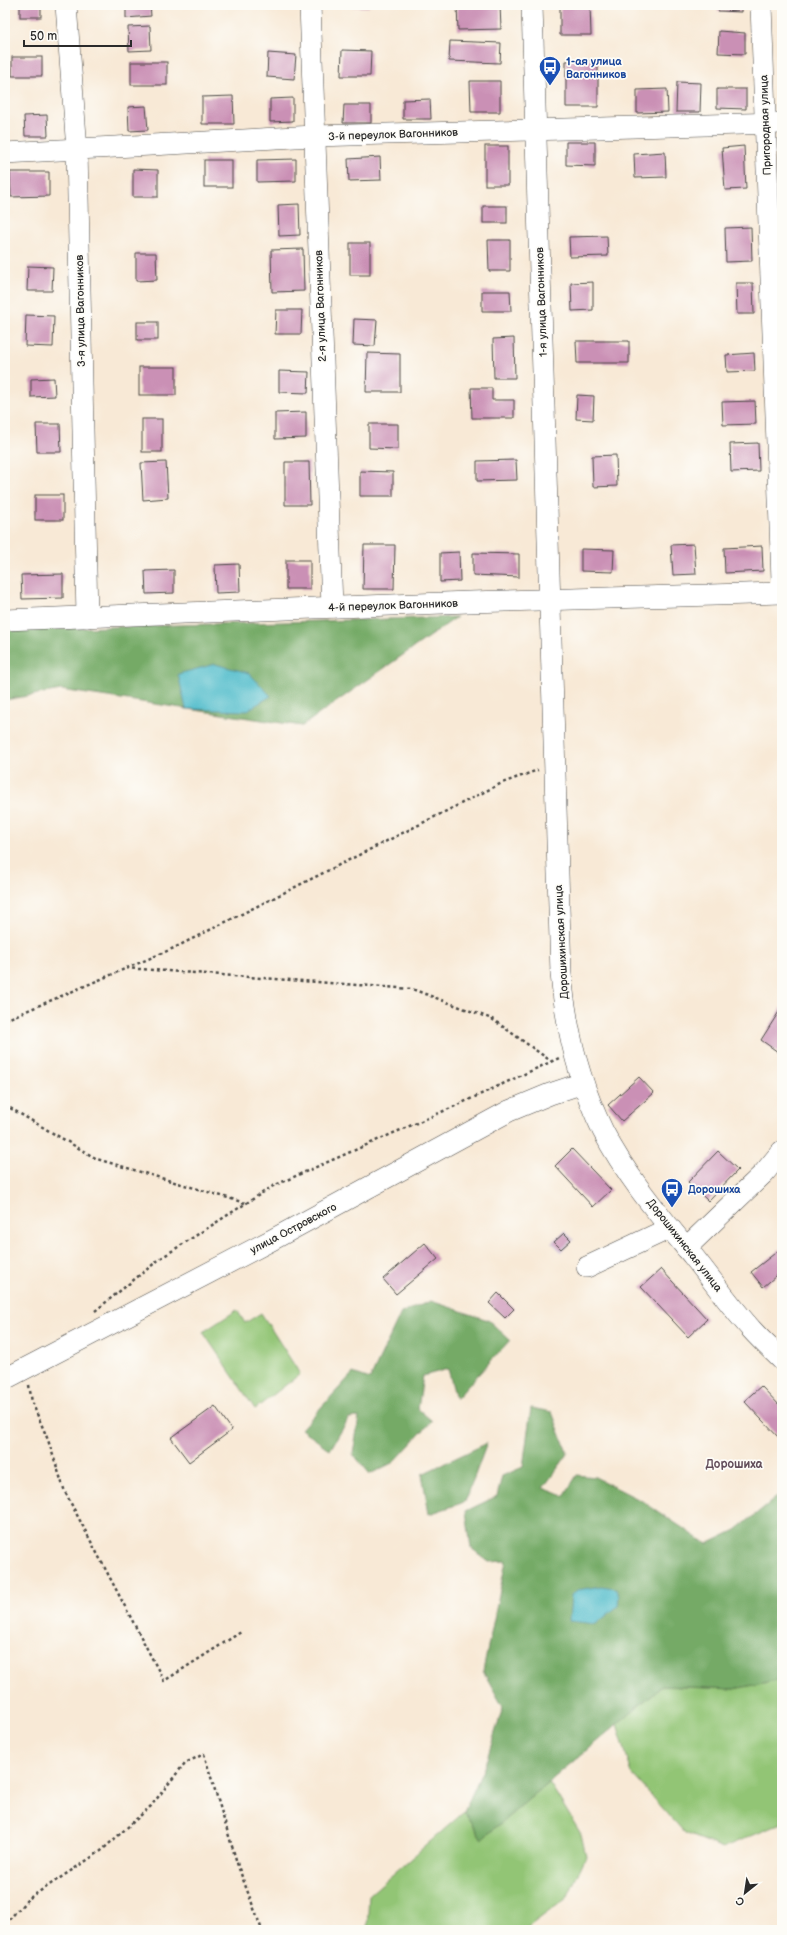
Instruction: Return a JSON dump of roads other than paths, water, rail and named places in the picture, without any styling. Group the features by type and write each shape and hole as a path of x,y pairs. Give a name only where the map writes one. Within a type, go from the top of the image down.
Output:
{"street":[{"name":"3-я улица Вагонников","path":"66,5 77,150 87,617"},
{"name":"2-я улица Вагонников","path":"310,5 332,607"},
{"name":"1-я улица Вагонников","path":"532,5 551,599"},
{"name":"Пригородная улица","path":"762,5 773,123 782,580"},
{"name":"3-й переулок Вагонников","path":"5,153 314,136 773,123"},
{"name":"4-й переулок Вагонников","path":"5,620 551,599 782,593"},
{"name":"Дорошихинская улица","path":"551,599 561,974 566,1016 583,1083 595,1114 616,1153 686,1248 752,1330 782,1360"},
{"name":"улица Островского","path":"5,1379 270,1241 509,1111 550,1094 583,1083"},
{"path":"686,1248 764,1173 782,1151"},
{"path":"587,1267 670,1228"},
{"path":"5,1365 26,1368"}],"water":[{"path":"215,664 249,673 271,696 246,711 186,709 178,674"},
{"path":"601,1586 615,1588 619,1596 618,1606 596,1624 569,1621 571,1595 577,1590"}],"place":[{"name":"1-ая улица Вагонников","path":"550,86"},
{"name":"Дорошиха","path":"672,1208"}],"district":[{"name":"Дорошиха","path":"734,1464"}]}
